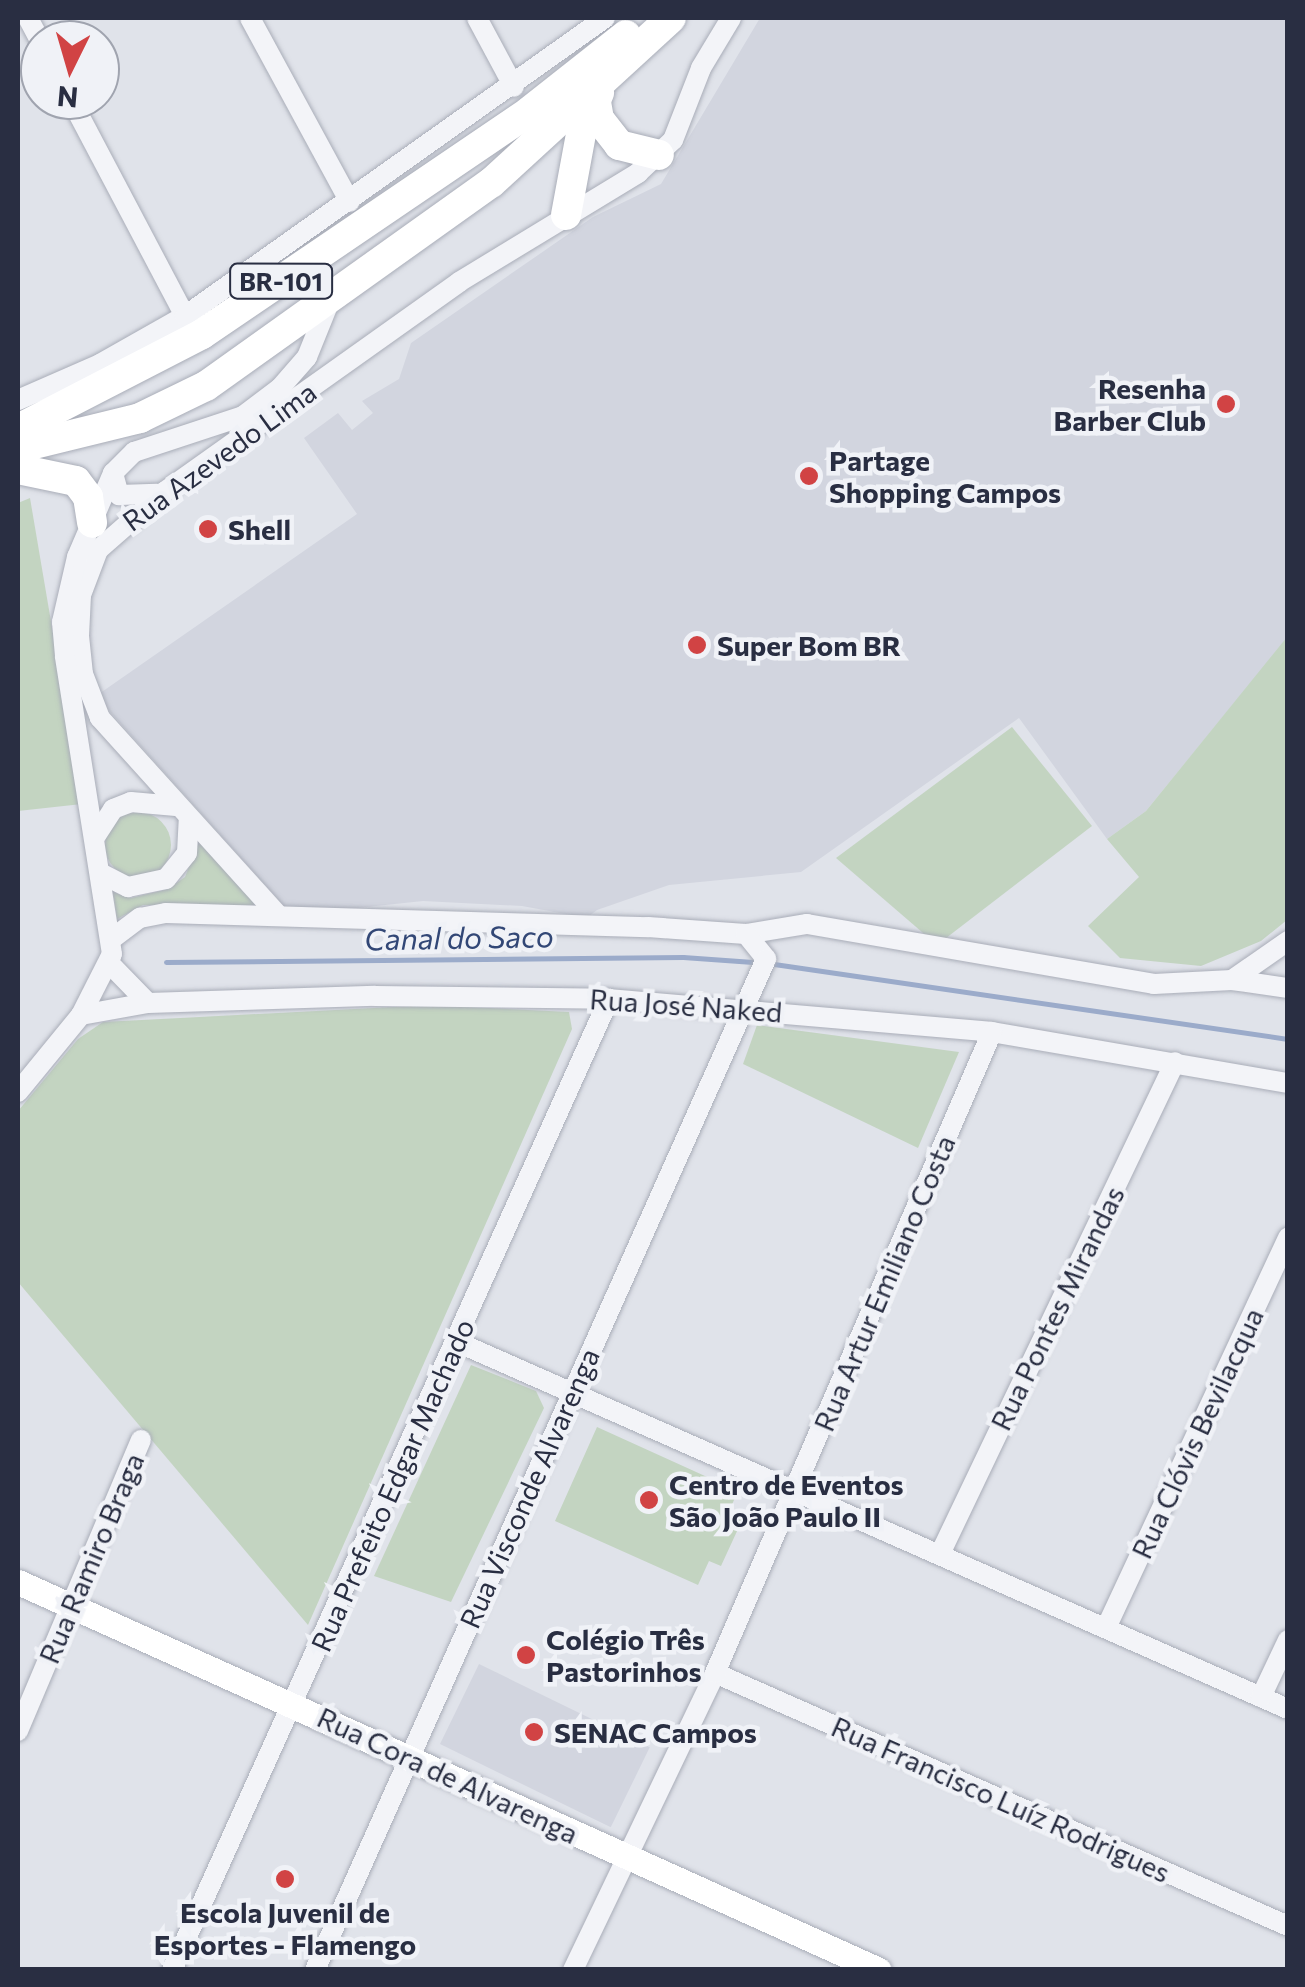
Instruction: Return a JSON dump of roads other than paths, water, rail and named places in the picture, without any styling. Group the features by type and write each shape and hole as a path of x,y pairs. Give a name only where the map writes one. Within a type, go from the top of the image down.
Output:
{"highway":[{"name":"BR-101","path":"18,429 202,334 446,170 646,18"},
{"name":"BR-101","path":"18,448 140,418 206,386 490,183 599,94 670,18"},
{"path":"599,94 598,118 620,145 659,155"},
{"path":"566,215 581,134 599,94"},
{"path":"330,300 353,247 446,170"},
{"path":"18,469 76,480 88,497 92,523"}],"main road":[{"name":"Rua Cora de Alvarenga","path":"18,1582 412,1756 838,1961 878,1970"}],"street":[{"path":"250,18 350,202"},
{"path":"477,18 514,87"},
{"path":"18,400 100,364 185,316 514,87 605,18"},
{"path":"659,155 673,140 701,68 730,18"},
{"path":"82,120 185,316"},
{"name":"Rua Azevedo Lima","path":"278,916 100,718 83,674 79,636 81,595 98,550 164,492 459,282 659,155"},
{"name":"Rua Azevedo Lima","path":"18,1092 81,1015 110,964 114,938 62,622 92,523 114,473 157,440 242,416 280,388 308,357 330,300"},
{"path":"114,473 118,494 132,499 164,492"},
{"path":"95,837 112,809 131,802 183,813 186,852 166,879 128,888 102,874"},
{"path":"114,938 140,918 166,913 746,934 795,925 1154,984 1232,980 1288,988"},
{"name":"Rua Visconde Alvarenga","path":"315,1970 766,959 795,925"},
{"path":"746,934 766,959"},
{"path":"1232,980 1288,941"},
{"path":"110,964 148,1003"},
{"name":"Rua José Naked","path":"81,1015 148,1003 374,996 609,999 745,1007 992,1032 1288,1083"},
{"name":"Rua Prefeito Edgar Machado","path":"172,1970 609,999"},
{"name":"Rua Artur Emiliano Costa","path":"573,1970 715,1672 992,1032"},
{"name":"Rua Pontes Mirandas","path":"940,1554 1175,1062"},
{"name":"Rua Clóvis Bevilacqua","path":"1106,1628 1288,1237"},
{"path":"457,1342 1288,1709"},
{"name":"Rua Ramiro Braga","path":"18,1730 141,1440"},
{"path":"1260,1697 1288,1640"},
{"name":"Rua Francisco Luíz Rodrigues","path":"715,1672 1288,1926"}],"waterway":[{"name":"Canal do Saco","path":"166,962 683,957 753,962"},
{"name":"Canal do Saco","path":"774,964 1288,1039"}],"place":[{"name":"Resenha Barber Club","path":"1226,404"},
{"name":"Partage Shopping Campos","path":"809,476"},
{"name":"Shell","path":"208,529"},
{"name":"Super Bom BR","path":"697,645"},
{"name":"Centro de Eventos São João Paulo II","path":"649,1500"},
{"name":"Colégio Três Pastorinhos","path":"526,1655"},
{"name":"SENAC Campos","path":"534,1732"},
{"name":"Escola Juvenil de Esportes - Flamengo","path":"285,1879"}]}
